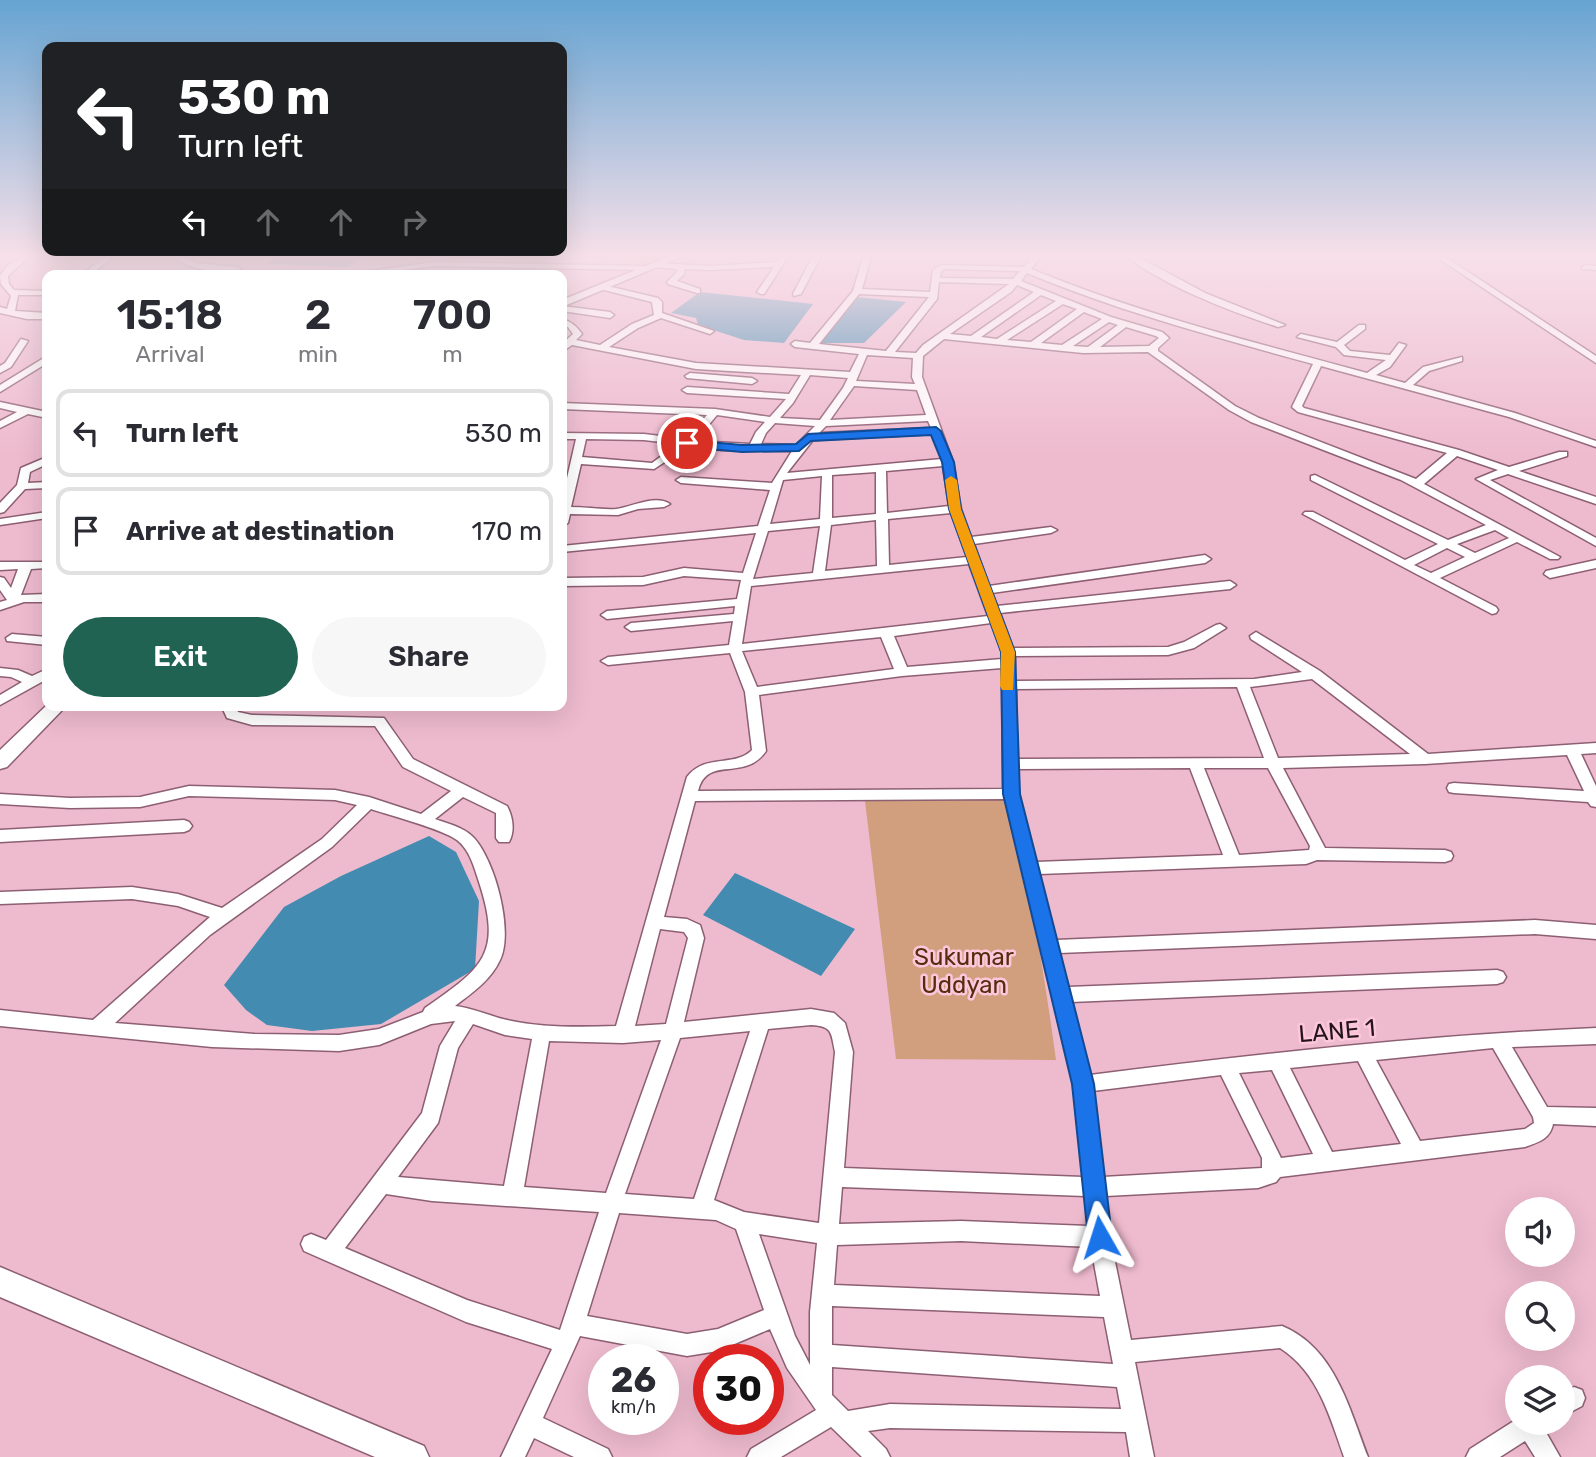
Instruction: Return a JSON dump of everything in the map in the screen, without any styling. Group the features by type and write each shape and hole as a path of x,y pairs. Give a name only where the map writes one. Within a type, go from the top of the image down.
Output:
{"street":[{"path":"601,348 644,322"},
{"path":"682,322 710,331"},
{"path":"813,345 832,322"},
{"path":"888,354 913,322"},
{"path":"795,344 918,356 960,322"},
{"path":"973,339 997,322"},
{"path":"999,341 1028,322"},
{"path":"1033,345 1065,322"},
{"path":"1064,348 1103,322"},
{"path":"943,335 1090,350 1152,349 1163,340 1164,336 1118,322"},
{"path":"1168,322 1512,415 1596,444"},
{"path":"1273,322 1281,325"},
{"path":"1539,322 1596,360"},
{"path":"567,324 578,334 567,345"},
{"path":"1090,350 1125,324"},
{"path":"1339,345 1362,327"},
{"path":"1301,337 1339,345 1347,353 1392,358"},
{"path":"0,370 8,365 24,341"},
{"path":"571,342 755,376"},
{"path":"1367,377 1387,365 1402,345"},
{"path":"1152,349 1178,372 1255,420 1295,438 1347,454 1417,484 1554,556"},
{"path":"623,1035 694,778 702,769 712,765 743,764 759,751 752,692 735,649 738,617 747,580 777,482 799,447 823,423 851,379 864,352"},
{"path":"918,356 917,377 948,462 955,509 1008,657 1011,794 1083,1084 1100,1237 1142,1457"},
{"path":"1406,387 1426,369 1459,359"},
{"path":"0,389 42,362"},
{"path":"1317,364 1297,407 1301,410 1455,452 1596,500"},
{"path":"690,376 807,373 920,387"},
{"path":"754,448 757,438 792,397 807,373"},
{"path":"746,394 755,376"},
{"path":"687,390 792,397"},
{"path":"0,405 42,413"},
{"path":"567,406 715,412 771,420 823,423 933,425"},
{"path":"0,425 29,410"},
{"path":"576,460 647,467 659,463 687,443 715,412"},
{"path":"808,437 933,425"},
{"path":"567,436 643,438 754,448 799,447"},
{"path":"567,491 582,436"},
{"path":"1417,484 1455,452"},
{"path":"1563,454 1481,479 1596,543"},
{"path":"0,510 22,486 25,470 42,462"},
{"path":"681,480 777,482 827,473 948,462"},
{"path":"881,467 883,568"},
{"path":"819,575 826,523 827,473"},
{"path":"1315,478 1474,557"},
{"path":"22,486 42,485"},
{"path":"567,510 618,512 637,506 664,504"},
{"path":"567,549 955,509"},
{"path":"1309,514 1492,610"},
{"path":"0,522 42,515"},
{"path":"1406,564 1447,544 1495,526"},
{"path":"967,541 1051,530"},
{"path":"1432,578 1517,538"},
{"path":"567,582 643,581 684,572 747,580 974,559"},
{"path":"984,590 1205,559"},
{"path":"1550,574 1596,564"},
{"path":"13,600 26,565"},
{"path":"0,566 42,565"},
{"path":"0,582 13,600"},
{"path":"608,661 886,633 993,614 1230,585"},
{"path":"0,606 13,600 42,598"},
{"path":"607,615 742,602"},
{"path":"631,627 738,617"},
{"path":"752,692 1008,657 1168,651 1189,645 1220,628"},
{"path":"886,633 902,672"},
{"path":"1256,636 1315,674 1425,758"},
{"path":"12,638 42,641"},
{"path":"0,672 13,673 31,681"},
{"path":"1008,685 1242,684 1315,674"},
{"path":"0,701 42,676"},
{"path":"1242,684 1273,763 1318,846 1316,854"},
{"path":"0,762 52,711"},
{"path":"231,711 232,715 252,720 379,721 408,763 502,810 506,817 504,838"},
{"path":"1010,764 1273,763 1596,748"},
{"path":"1454,788 1595,799 1573,749"},
{"path":"1195,763 1233,860"},
{"path":"424,820 462,790"},
{"path":"0,799 70,803 140,802 189,792 335,795 369,802 468,838 493,897 498,918 495,955 474,984 423,1019 393,1033 367,1040 341,1043 189,1039 0,1018"},
{"path":"688,796 1011,794"},
{"path":"97,1028 223,915 327,844 369,802"},
{"path":"0,836 184,826"},
{"path":"1031,868 1306,858 1316,854 1445,856"},
{"path":"0,898 132,893 178,900 223,915"},
{"path":"513,1457 570,1334 612,1203 673,1031 696,938 694,930 687,926 653,922"},
{"path":"1051,947 1535,927 1596,932"},
{"path":"1061,995 1497,977"},
{"path":"423,1019 450,1013 469,1015 510,1029 623,1035 828,1017 839,1028 844,1052 822,1295 821,1355 832,1412"},
{"path":"469,1015 449,1046 431,1117 382,1184 320,1248 466,1311 570,1334 687,1345 718,1340 777,1315"},
{"path":"701,1209 761,1024"},
{"path":"512,1196 542,1032"},
{"name":"LANE 1","path":"1083,1084 1276,1061 1498,1040 1596,1035"},
{"path":"833,1177 1094,1187 1258,1179 1269,1175 1274,1168 1525,1138 1537,1134 1544,1126 1542,1115 1498,1040"},
{"path":"1363,1053 1415,1151"},
{"path":"1276,1061 1327,1162"},
{"path":"1226,1066 1274,1168"},
{"path":"1542,1115 1596,1117"},
{"path":"382,1184 432,1191 717,1210 743,1222 828,1235 961,1231 1100,1237"},
{"path":"743,1222 789,1348 805,1378 832,1412 876,1456"},
{"path":"0,1282 412,1457"},
{"path":"822,1295 1114,1307"},
{"path":"1122,1352 1282,1337 1299,1345 1323,1376 1356,1457"},
{"path":"821,1355 1127,1376"},
{"path":"759,1457 832,1412 890,1416 1136,1421"},
{"path":"529,1423 600,1457"},
{"path":"1478,1457 1513,1435"},
{"path":"1537,1435 1548,1457"}],"green space":[{"name":"Sukumar Uddyan","path":"1008,799 1036,929 1056,1060 896,1059 865,801"}],"water":[{"path":"697,322 800,322 784,343 744,340 698,325"},
{"path":"835,322 886,322 864,343 818,343"},
{"path":"429,836 456,852 479,901 475,969 381,1024 312,1031 267,1025 246,1010 224,985 284,907 341,876"},
{"path":"735,873 855,929 821,976 703,915"}],"slow traffic":[{"path":"951,480 955,509 1008,652 1008,686"}],"route":[{"path":"687,443 742,448 799,447 808,437 936,431 948,462 955,509 1008,652 1011,794 1083,1084 1100,1237"}]}
